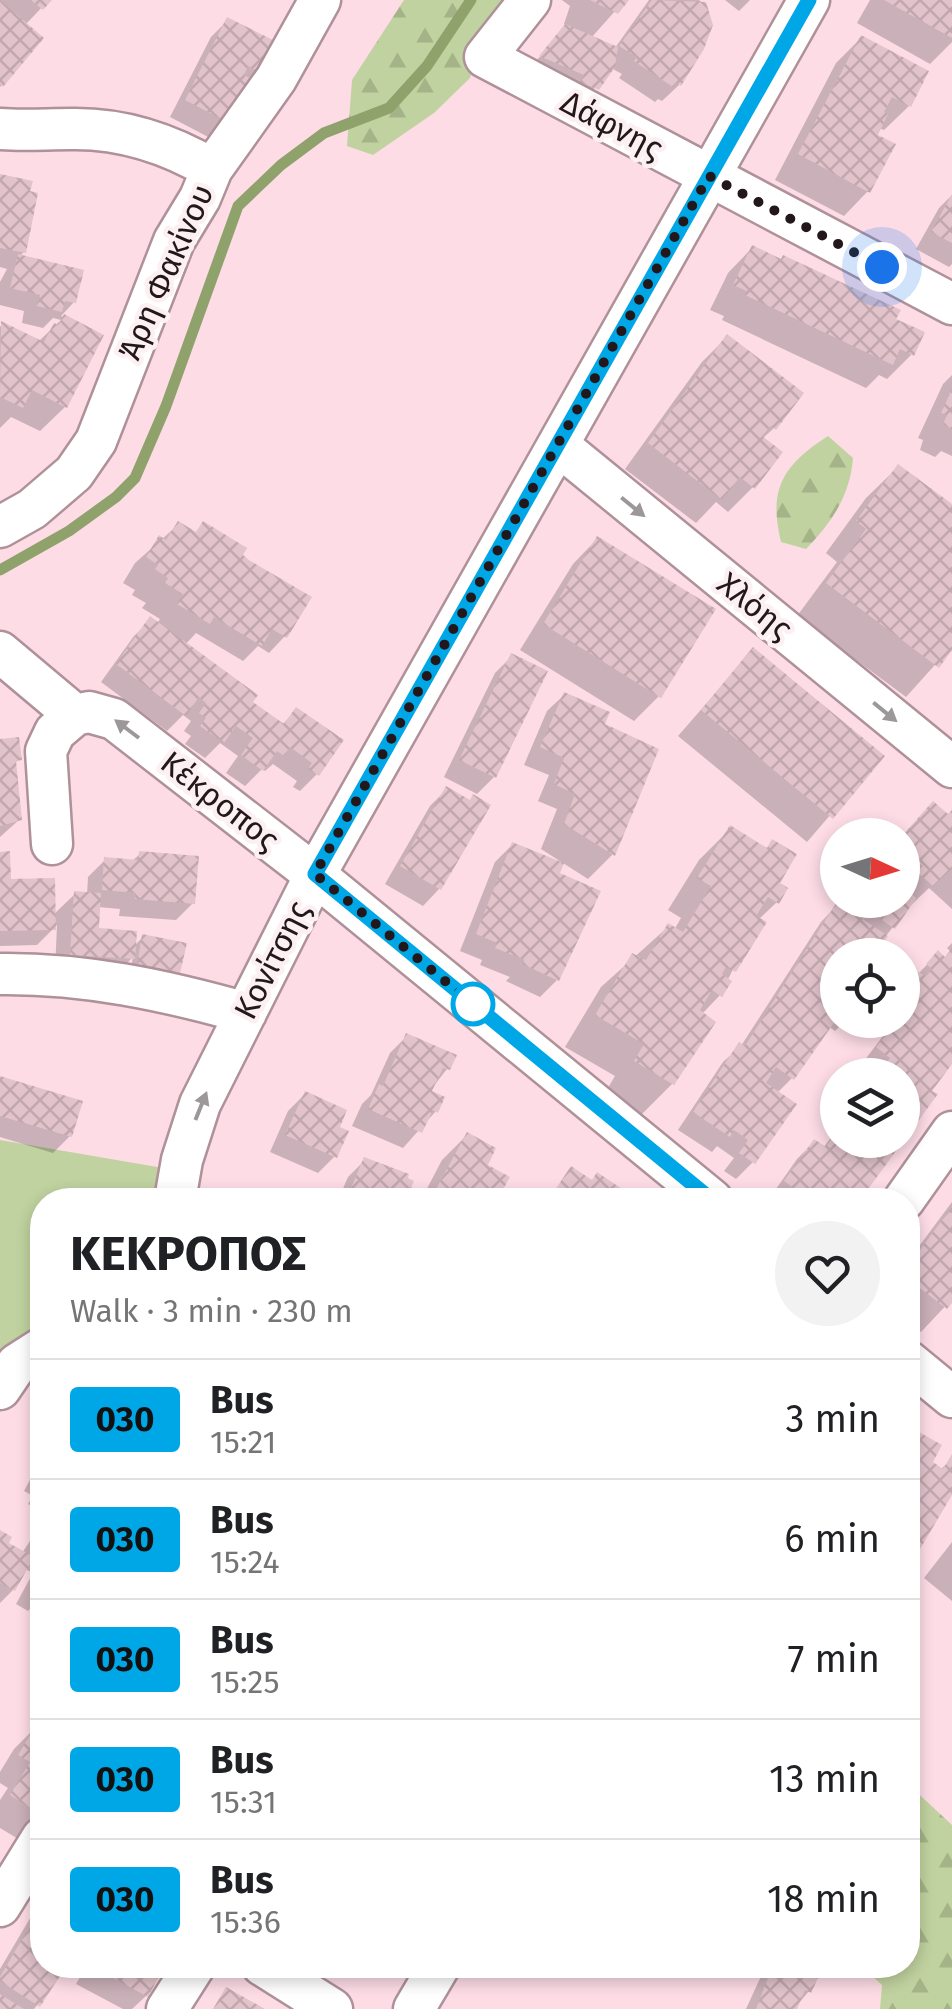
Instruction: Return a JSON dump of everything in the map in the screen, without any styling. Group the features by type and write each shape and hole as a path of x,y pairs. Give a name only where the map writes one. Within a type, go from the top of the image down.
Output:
{"street":[{"name":"Άρη Φακίνου","path":"0,527 32,509 74,473 96,441 174,241 212,169 276,79 319,0"},
{"name":"Δάφνης","path":"530,0 486,57 952,304"},
{"name":"Κονίτσης","path":"176,1188 200,1104 315,874 809,0"},
{"path":"0,128 29,132 73,128 135,135 175,147 212,169"},
{"name":"Χλόης","path":"558,445 952,767"},
{"name":"Κέκροπος","path":"0,652 75,716 89,712 114,719 315,874 697,1188"},
{"path":"52,844 46,751 54,732 75,716"},
{"path":"0,974 146,986 246,1013"},
{"path":"912,1188 952,1132"},
{"path":"0,1389 18,1364 30,1356"},
{"path":"920,1370 952,1397"},
{"path":"0,1906 30,1857"},
{"path":"167,2009 187,1978"},
{"path":"283,1978 332,2009"},
{"path":"414,2009 432,1978"}],"green space":[{"path":"404,0 502,0 484,34 470,78 434,113 373,155 347,146 352,80"},
{"path":"828,436 853,458 844,496 832,518 806,549 781,542 777,507 783,480 800,457"},
{"path":"0,1140 169,1169 166,1188 30,1188 30,1343 0,1362"},
{"path":"920,1795 952,1825 952,2009 880,2009 882,1985 874,1978 920,1978"}],"building":[{"path":"0,0 44,38 3,87 0,84"},
{"path":"31,0 52,0 43,10"},
{"path":"590,0 629,0 618,14"},
{"path":"652,0 706,2 713,25 704,49 681,86 676,83 673,87 619,46"},
{"path":"884,0 952,0 952,38"},
{"path":"227,17 275,41 259,72 248,66 244,75 255,81 233,125 185,100"},
{"path":"565,24 618,47 615,67 599,90 580,82 584,75 539,56"},
{"path":"861,35 929,71 911,107 892,97 884,112 888,114 878,135 896,144 870,193 798,154"},
{"path":"0,174 33,181 30,191 38,193 26,253 0,248"},
{"path":"952,194 952,243 931,232"},
{"path":"752,245 781,259 783,255 901,310 896,319 925,332 914,356 900,349 893,365 745,295 747,291 733,285"},
{"path":"18,254 84,270 76,303 65,301 62,312 37,306 40,295 10,288"},
{"path":"64,314 104,335 67,408 32,390 23,408 0,397 1,321 44,342"},
{"path":"727,334 804,393 776,430 771,426 762,436 783,452 755,489 740,477 722,500 648,443"},
{"path":"952,389 952,429 943,424 947,415 941,413"},
{"path":"898,464 952,504 952,650 939,668 826,583 866,529 856,521"},
{"path":"178,521 196,532 203,521 247,548 243,555 249,560 312,597 287,638 272,629 262,646 214,617 210,624 177,604 183,594 165,583 168,578 146,557 159,535 166,540"},
{"path":"597,536 716,609 661,698 543,624"},
{"path":"150,616 258,695 253,702 284,724 296,707 344,740 319,776 308,769 312,763 290,747 284,756 277,751 263,771 241,755 253,738 236,726 224,743 200,726 206,718 199,713 206,703 199,697 186,716 116,664"},
{"path":"753,647 885,756 832,818 701,710"},
{"path":"511,653 548,671 496,778 459,760"},
{"path":"564,692 610,712 605,724 659,749 615,856 564,824 575,794 554,784 564,758 540,747"},
{"path":"19,737 22,760 16,761 22,820 0,826 0,739"},
{"path":"446,786 470,800 473,794 491,805 441,890 400,866"},
{"path":"933,801 948,814 952,810 952,869 933,886 920,875 923,866 918,818"},
{"path":"730,825 767,848 772,839 797,854 780,883 788,888 779,904 768,897 756,916 767,922 736,972 726,967 722,974 732,981 722,997 712,990 700,1010 716,1022 674,1085 634,1061 644,1044 595,1015 632,953 646,960 668,923 683,932 711,886 697,878"},
{"path":"512,842 564,863 560,873 601,891 559,981 520,963 525,960 495,948 497,943 476,934"},
{"path":"10,851 11,879 55,878 56,930 0,931 0,852"},
{"path":"139,851 199,856 195,904 135,899 136,893 102,890 104,857 138,860"},
{"path":"74,891 101,893 99,928 137,931 135,959 70,955"},
{"path":"827,918 861,918 888,936 820,938 820,1038 823,1038 794,1080 776,1067 766,1083 797,1104 755,1164 739,1153 748,1140 734,1130 730,1137 693,1112 739,1042 745,1046"},
{"path":"879,918 903,918 895,929"},
{"path":"142,934 187,943 180,973 137,965"},
{"path":"952,948 952,1064 932,1091 938,1094 920,1118 920,1058 890,1058 876,1047 883,1038 920,1038 920,973 926,976 932,969 926,964 938,950 945,957"},
{"path":"406,1033 457,1055 450,1070 443,1068 432,1091 445,1097 438,1113 433,1110 422,1133 368,1109 379,1084 383,1086"},
{"path":"0,1076 83,1101 72,1137 0,1116"},
{"path":"305,1091 347,1110 340,1127 349,1131 337,1158 285,1135"},
{"path":"467,1132 496,1148 488,1165 510,1177 504,1188 437,1188"},
{"path":"814,1139 820,1143 820,1158 891,1158 869,1188 794,1188 784,1181"},
{"path":"364,1157 409,1174 408,1178 414,1181 411,1188 351,1188"},
{"path":"571,1166 592,1180 597,1172 621,1188 556,1188"},
{"path":"952,1207 952,1303 947,1309 920,1288 920,1250"},
{"path":"920,1433 942,1445 933,1462 943,1469 952,1454 952,1495 920,1549"},
{"path":"0,1530 12,1537 9,1543 30,1555 30,1564 15,1591 0,1583"},
{"path":"30,1735 30,1762 18,1755"},
{"path":"30,1762 30,1808 10,1795"},
{"path":"30,1926 30,1978 59,1978 40,2007 0,1981"},
{"path":"113,1978 158,1978 148,1997"},
{"path":"768,1978 818,1978 811,1993 805,1990 797,2009 756,2009"},
{"path":"226,1987 265,2009 213,2009"},
{"path":"0,1994 24,2009 0,2009"}],"waterway":[{"path":"0,570 69,531 135,478 166,406 238,206 281,165 324,133 389,108 427,66 471,0"}],"bus line":[{"name":"030","path":"697,1188 315,874 809,0"}],"route":[{"path":"473,1004 315,874 709,176 882,267"}]}
